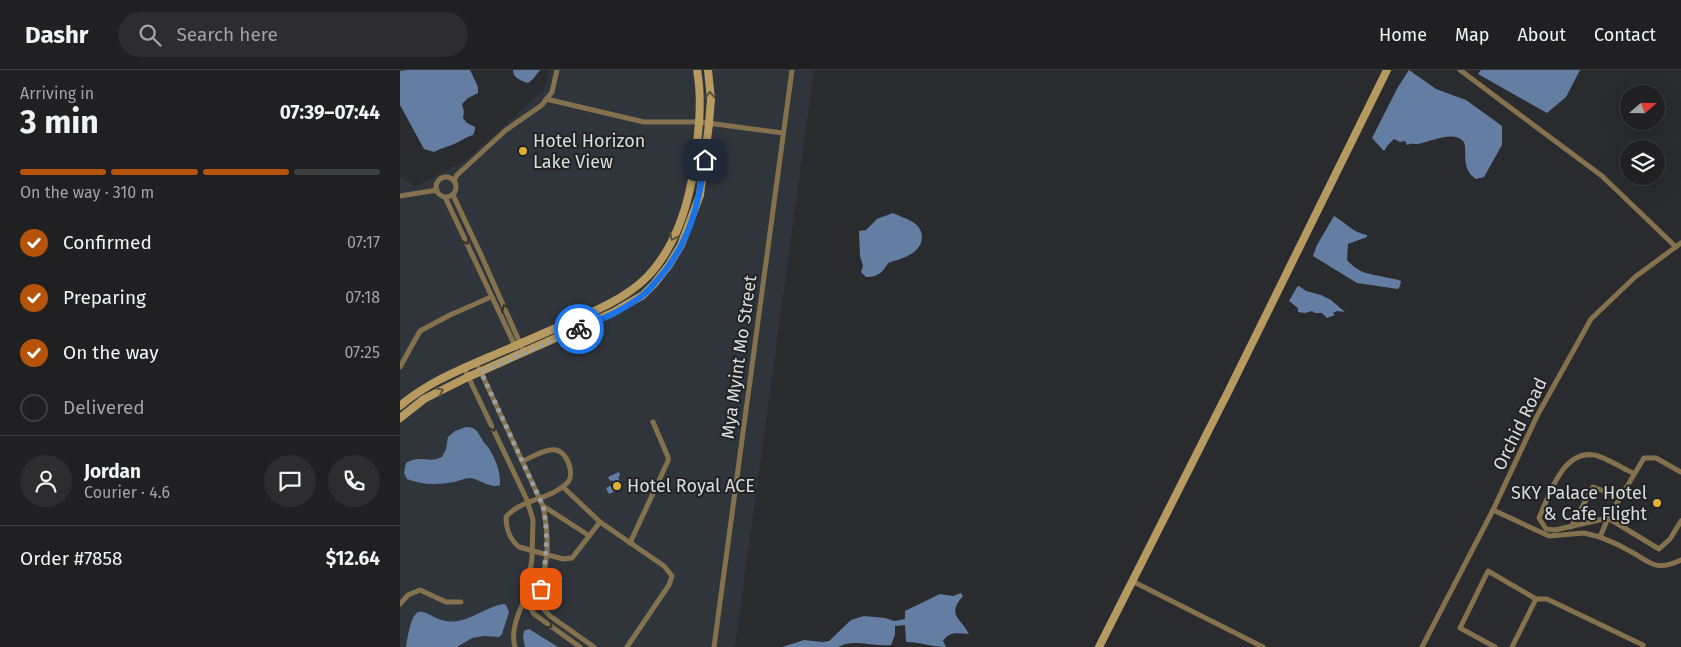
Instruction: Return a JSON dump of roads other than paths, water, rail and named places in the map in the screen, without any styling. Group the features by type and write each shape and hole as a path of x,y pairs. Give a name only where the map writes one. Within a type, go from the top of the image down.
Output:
{"main road":[{"path":"400,406 418,391 464,368 608,305 646,278 660,260 681,220 690,193 700,122 701,100 698,70"},
{"path":"400,418 424,399 468,377 588,325 630,303 643,295 669,266 685,237 700,195 710,124 711,98 708,70"},
{"path":"1099,647 1387,70"}],"street":[{"path":"454,181 457,175 506,130 542,105 552,92 557,70"},
{"name":"Mya Myint Mo Street","path":"714,647 792,70"},
{"path":"1460,70 1602,176 1678,245"},
{"path":"546,99 644,122 700,122 783,133"},
{"path":"445,197 452,195 456,188 454,181 448,177 438,182 437,190 445,197 491,297 518,345"},
{"path":"400,196 437,190"},
{"path":"452,195 482,257 522,354"},
{"name":"Orchid Road","path":"1422,647 1494,510 1537,416 1591,319 1635,277 1678,245"},
{"path":"475,260 482,257"},
{"path":"400,367 420,331 491,297"},
{"path":"476,363 543,506 547,526 547,555 541,589 542,607 550,616 594,647"},
{"path":"464,368 528,502 533,520 532,551 527,593 528,604 534,614 580,647"},
{"path":"630,543 668,461 653,422"},
{"path":"523,461 551,450 558,451 564,455 572,475 571,480 563,487 528,502 509,513 506,517 507,528 514,543 519,547 563,559 573,557 588,535 600,522"},
{"path":"1633,473 1594,455 1580,457 1570,462 1560,472 1539,518 1546,529 1555,530 1608,518 1659,549 1670,539 1681,521"},
{"path":"1600,537 1608,518 1633,473 1644,458 1656,458 1681,472"},
{"path":"563,487 600,522 664,566 672,576 669,585 627,647"},
{"path":"1571,526 1593,487 1620,497"},
{"path":"543,506 588,535"},
{"path":"1494,510 1549,536 1584,533 1600,537 1625,548 1654,566 1668,566 1681,560"},
{"path":"1497,647 1460,628 1488,571 1536,598 1547,599 1635,644 1643,645"},
{"path":"1132,581 1263,647"},
{"path":"400,604 408,595 420,590 446,602 461,602"},
{"path":"515,647 513,635 515,624 527,593"},
{"path":"1512,647 1536,598"}],"water":[{"path":"470,70 478,87 478,93 468,98 462,104 463,118 467,123 475,127 473,135 434,152 424,149 400,105 400,71"},
{"path":"513,70 540,70 528,83 516,77"},
{"path":"1409,70 1436,89 1466,100 1502,126 1502,145 1484,177 1476,179 1471,175 1466,164 1465,144 1459,138 1448,137 1407,145 1405,141 1400,142 1394,139 1384,151 1372,138 1398,87"},
{"path":"1481,70 1580,70 1566,97 1547,113 1478,74"},
{"path":"893,213 918,226 922,238 920,245 908,256 888,263 882,272 866,277 861,272 863,266 860,256 859,231 866,230 877,219"},
{"path":"1334,216 1353,230 1367,235 1367,237 1348,244 1347,260 1364,272 1401,281 1398,289 1357,283 1313,256 1317,245"},
{"path":"1299,286 1306,291 1331,300 1345,312 1337,311 1333,313 1335,315 1327,318 1322,313 1312,311 1298,312 1298,308 1289,301"},
{"path":"466,427 477,431 491,451 498,470 500,485 493,486 470,478 436,484 407,479 404,473 406,463 416,459 433,460 442,457 446,449 448,437 455,431"},
{"path":"619,472 620,476 618,477 623,487 609,494 606,488 614,484 608,477"},
{"path":"961,593 963,596 958,602 955,612 969,634 954,633 948,636 943,641 946,647 906,642 905,625 895,626 895,635 891,645 850,643 838,647 782,647 804,640 829,641 851,620 864,616 894,621 905,619 905,611 940,594 953,596"},
{"path":"503,604 506,605 509,612 502,634 499,637 484,636 472,638 457,647 406,647 410,628 418,612 424,612 438,619 458,621"},
{"path":"529,629 558,647 525,647 524,631"}],"place":[{"name":"Hotel Horizon Lake View","path":"523,151"},
{"name":"Hotel Royal ACE","path":"617,486"},
{"name":"SKY Palace Hotel & Cafe Flight","path":"1657,503"}]}
